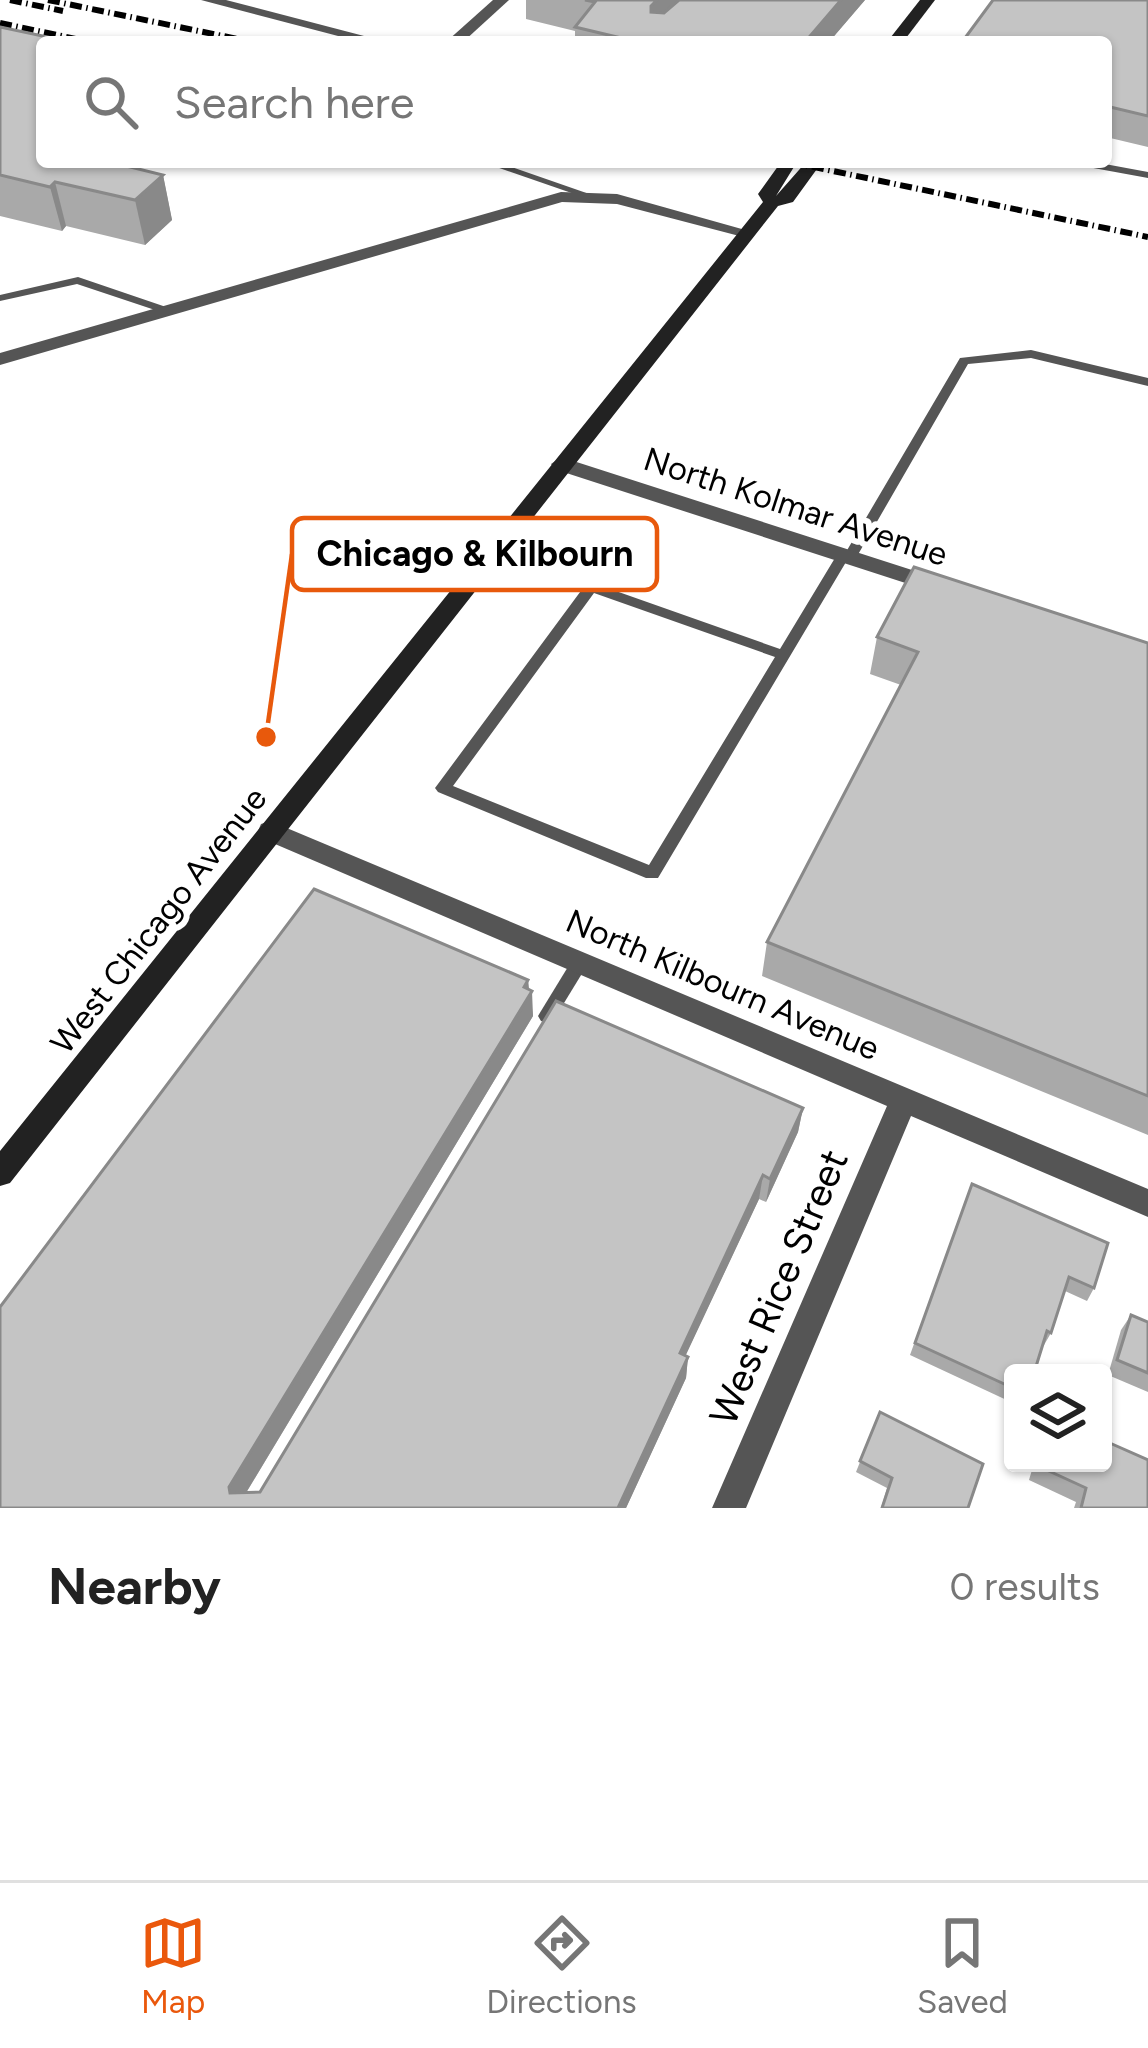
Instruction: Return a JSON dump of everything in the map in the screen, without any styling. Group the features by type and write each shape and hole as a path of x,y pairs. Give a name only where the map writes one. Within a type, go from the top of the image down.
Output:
{"main road":[{"path":"900,36 928,0"},
{"name":"West Chicago Avenue","path":"772,202 766,194 785,168"},
{"name":"West Chicago Avenue","path":"0,1173 747,233 772,202 787,198 810,168"}],"street":[{"path":"208,0 355,36"},
{"path":"461,36 502,0"},
{"path":"0,359 522,205 590,196 747,233"},
{"name":"North Kolmar Avenue","path":"561,464 956,592"},
{"name":"North Kilbourn Avenue","path":"270,831 1148,1203"},
{"name":"West Rice Street","path":"729,1508 904,1100"}],"lane":[{"path":"506,168 590,196"},
{"path":"1110,168 1148,175"},
{"path":"0,298 78,280 165,310"},
{"path":"783,655 591,587 443,788 652,872 964,361 1031,354 1148,382"},
{"path":"542,1026 580,962"}],"building":[{"path":"585,0 657,0 651,12 664,13 679,0 841,0 810,36 613,36 575,27 595,2"},
{"path":"993,0 1148,0 1148,116 1112,107 1112,36 966,36"},
{"path":"0,27 43,36 36,36 36,168 134,168 163,175 135,200 0,175"},
{"path":"914,567 1148,643 1148,1096 767,942 918,652 877,637"},
{"path":"314,889 528,980 524,987 532,991 229,1487 230,1493 260,1492 556,1001 803,1108 770,1179 763,1175 680,1353 688,1357 618,1508 0,1508 0,1307"},
{"path":"972,1184 1108,1243 1094,1288 1069,1277 1037,1364 1004,1364 1004,1384 915,1343"},
{"path":"1131,1315 1148,1322 1148,1373 1117,1360"},
{"path":"880,1412 983,1464 968,1508 882,1508 892,1478 860,1461"},
{"path":"1112,1444 1148,1460 1148,1508 1081,1508 1086,1488 1051,1472 1112,1472"}],"railway":[{"path":"10,0 63,11"},
{"path":"48,0 223,36"},
{"path":"0,23 62,36"},
{"path":"819,168 1148,237"}],"place":[{"name":"Chicago & Kilbourn","path":"266,737"}]}
